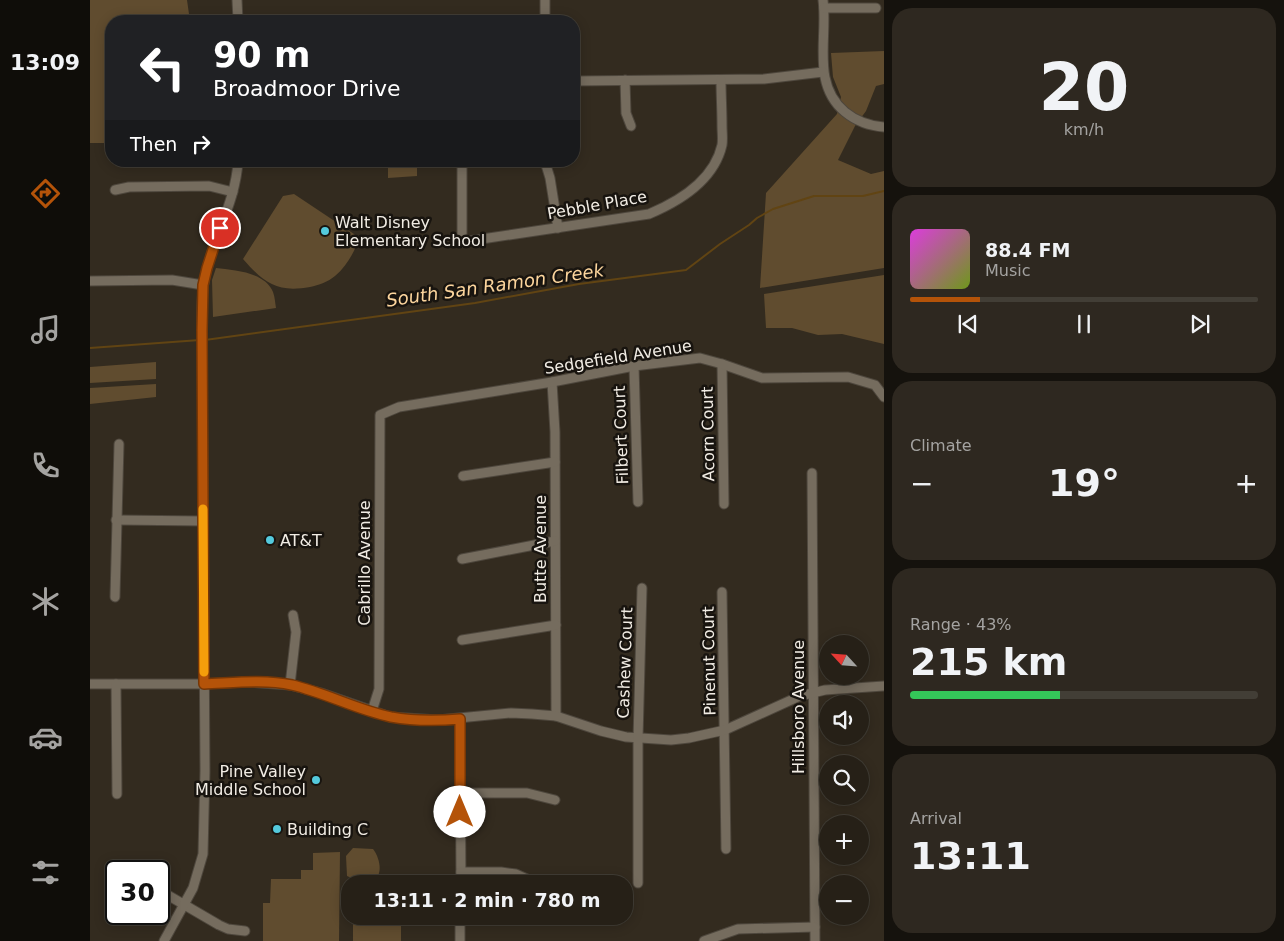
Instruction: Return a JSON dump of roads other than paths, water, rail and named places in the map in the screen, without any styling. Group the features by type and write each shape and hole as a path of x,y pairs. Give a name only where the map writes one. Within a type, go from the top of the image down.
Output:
{"street":[{"path":"237,0 238,15"},
{"path":"545,0 545,15"},
{"path":"876,8 824,4 823,72 830,93 843,110 863,122 884,127"},
{"path":"580,80 764,79 823,72"},
{"path":"626,80 626,113 632,126"},
{"name":"Pebble Place","path":"462,167 462,242 649,214 668,206 704,179 715,164 722,144 721,80"},
{"path":"164,941 193,888 203,854 205,771 203,285 232,192 237,167"},
{"path":"547,167 558,228"},
{"path":"115,190 129,187 209,186 232,192"},
{"path":"90,281 172,280 203,285"},
{"name":"Sedgefield Avenue","path":"380,414 399,407 552,382 634,366 700,358 762,378 848,377 875,385 884,397"},
{"name":"Acorn Court","path":"722,364 724,504"},
{"name":"Filbert Court","path":"634,366 638,502"},
{"name":"Butte Avenue","path":"552,382 555,432 556,716"},
{"name":"Cabrillo Avenue","path":"372,711 379,689 380,414"},
{"path":"115,597 119,444"},
{"path":"463,476 555,462"},
{"name":"Hillsboro Avenue","path":"812,473 815,941"},
{"path":"116,520 203,521"},
{"path":"462,559 555,541"},
{"name":"Cashew Court","path":"638,882 638,739 642,588"},
{"name":"Pinenut Court","path":"722,592 726,849"},
{"path":"290,685 296,632 293,615"},
{"path":"462,640 556,625"},
{"path":"90,684 248,682 290,685 321,693 390,717 460,719 511,713 556,716 600,731 638,739 671,740 704,736 725,730 793,699 813,693 855,687 884,686"},
{"path":"116,684 117,794"},
{"path":"460,719 461,872 501,872 518,875"},
{"path":"460,793 527,793 555,800"},
{"path":"170,896 219,925 228,929 245,931"},
{"path":"460,925 460,941"},
{"path":"704,941 727,936 738,929 815,927"}],"waterway":[{"name":"South San Ramon Creek","path":"205,340 475,303 579,284 686,270 757,218 773,209 814,196 863,196 884,191"},
{"name":"South San Ramon Creek","path":"90,348 200,340"}],"place":[{"name":"Walt Disney Elementary School","path":"325,231"},
{"name":"AT&T","path":"270,540"},
{"name":"Pine Valley Middle School","path":"316,780"},
{"name":"Building C","path":"277,829"}]}
